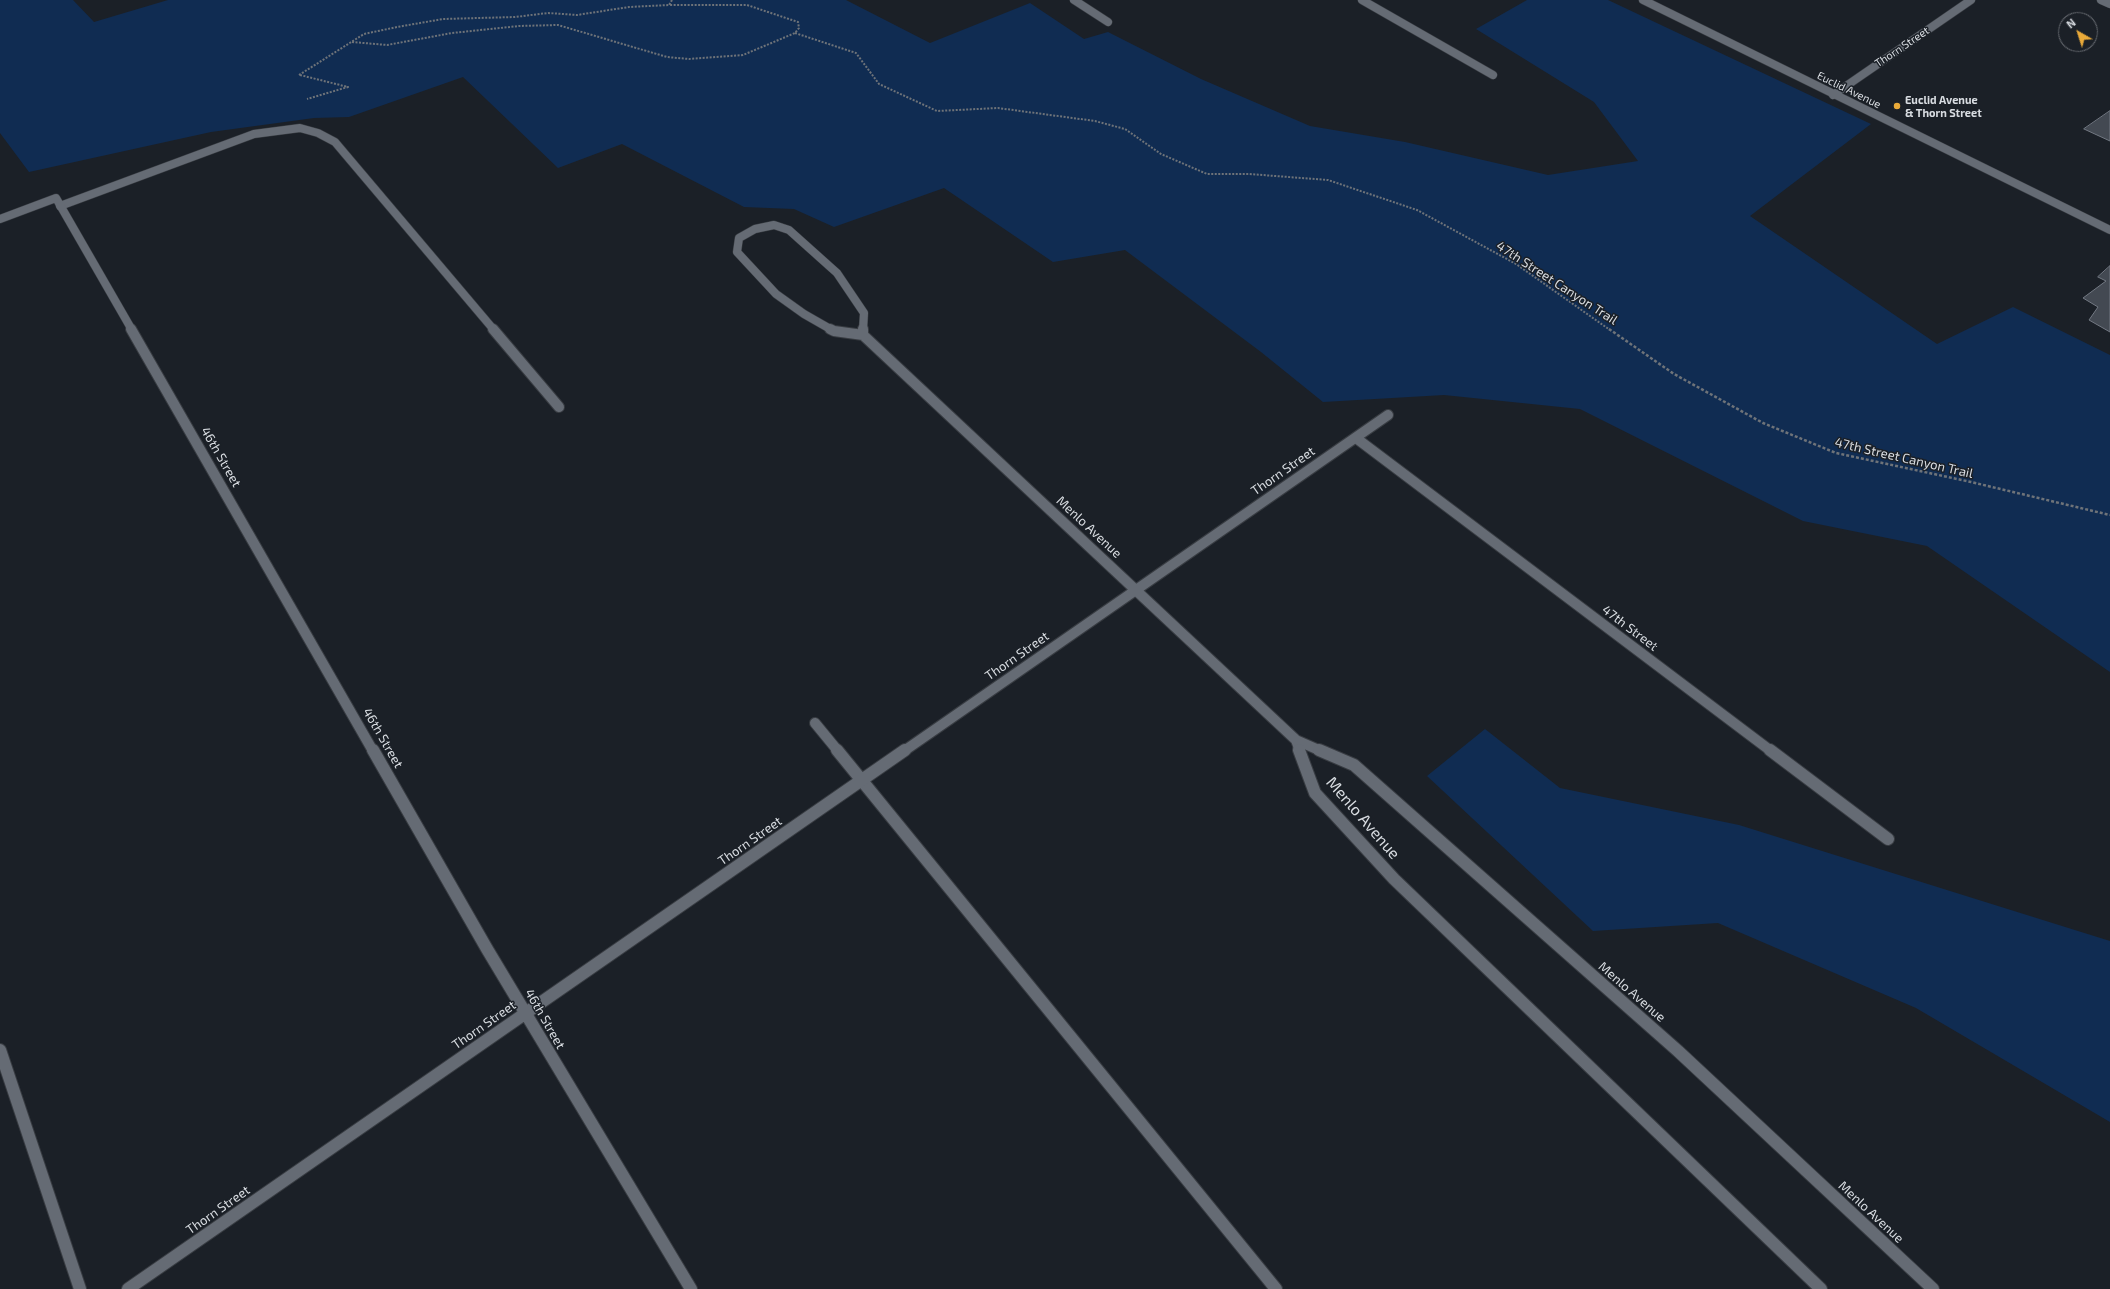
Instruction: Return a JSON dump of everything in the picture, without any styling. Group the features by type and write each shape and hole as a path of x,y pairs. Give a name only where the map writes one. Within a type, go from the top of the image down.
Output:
{"street":[{"path":"1074,0 1108,22"},
{"path":"1362,0 1493,75"},
{"name":"Euclid Avenue","path":"1643,0 1833,95 2110,230"},
{"name":"Thorn Street","path":"1833,95 1971,0"},
{"path":"2101,0 2110,4"},
{"path":"0,219 58,202 254,134 300,128 318,133 335,142 559,407"},
{"name":"46th Street","path":"58,202 526,1014 691,1289"},
{"path":"774,225 789,230 837,273 864,313 863,335 834,331 804,314 776,294 737,252 739,238 755,229 774,225"},
{"name":"Menlo Avenue","path":"863,335 1296,740 1354,765 1678,1051 1933,1289"},
{"name":"Thorn Street","path":"128,1289 1388,415"},
{"name":"47th Street","path":"1356,438 1888,839"},
{"path":"815,723 1276,1289"},
{"name":"Menlo Avenue","path":"1296,740 1315,793 1394,879 1821,1289"},
{"path":"0,1050 80,1289"}],"path":[{"path":"669,5 672,0"},
{"path":"288,129 290,111 305,100 348,87 299,75 364,34 443,19 515,17 548,13 577,15 629,7 669,5 748,5 798,22 799,28 795,33 743,55 689,59 667,57 558,25 519,26 459,32 387,45 352,42"},
{"name":"47th Street Canyon Trail","path":"795,33 856,53 879,84 937,111 998,108 1095,121 1126,129 1161,154 1206,174 1249,174 1328,180 1417,210 1516,264 1674,374 1763,423 1836,453 1971,482 2110,515"}],"shaded area":[{"path":"0,0 73,0 94,22 168,0 846,0 930,43 1030,3 1084,39 1108,32 1201,79 1310,126 1405,142 1548,175 1638,161 1594,102 1476,29 1527,0 1608,0 1871,124 1750,216 1937,344 2013,307 2110,355 2110,672 1927,546 1803,521 1580,409 1444,395 1323,402 1261,352 1125,250 1053,262 944,188 834,227 794,209 744,207 622,144 558,168 463,77 349,117 314,118 211,132 29,172 0,133"},
{"path":"1485,729 1560,788 1739,825 2110,941 2110,1122 1916,1008 1718,923 1593,931 1427,776"}],"building":[{"path":"2110,111 2110,141 2084,129"},
{"path":"2110,266 2110,332 2089,320 2098,307 2083,298 2106,281 2098,277"}],"place":[{"name":"Euclid Avenue & Thorn Street","path":"1897,106"}]}
